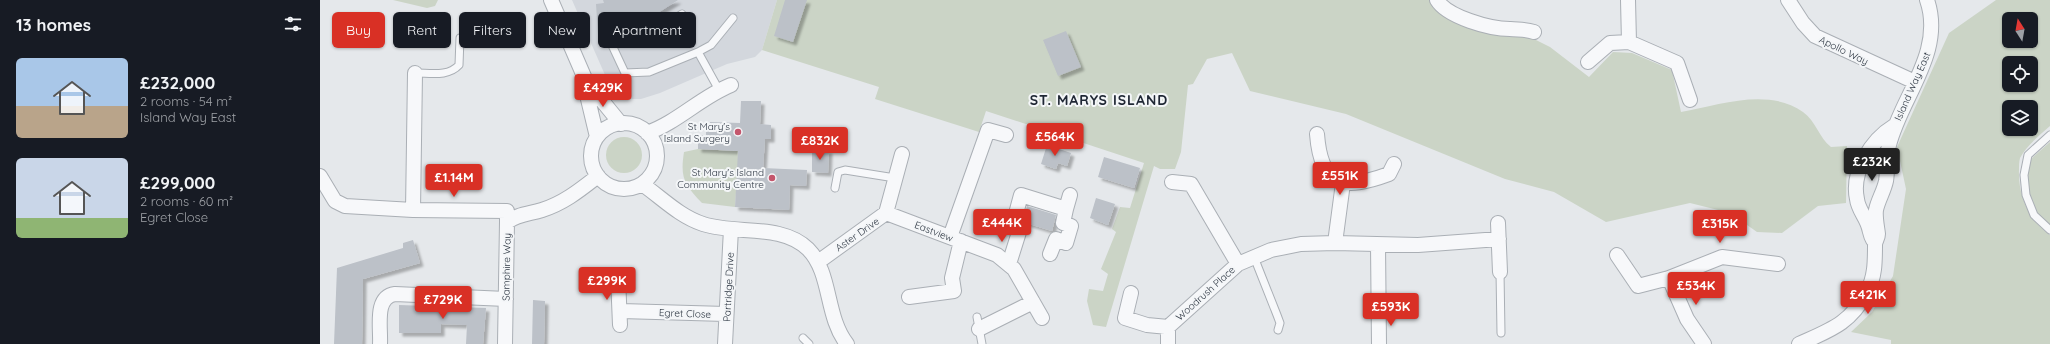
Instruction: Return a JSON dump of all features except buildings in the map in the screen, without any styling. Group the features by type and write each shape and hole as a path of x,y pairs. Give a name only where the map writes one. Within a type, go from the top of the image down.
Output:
{"street":[{"path":"550,0 586,81 621,124"},
{"path":"1437,0 1440,6 1462,18 1509,30 1524,29 1534,32"},
{"path":"1628,0 1629,42"},
{"name":"Apollo Way","path":"1788,0 1803,23 1815,36 1914,82"},
{"name":"Island Way East","path":"1875,243 1878,236 1876,210 1884,190 1888,168 1888,148 1894,126 1931,42 1932,21 1927,0"},
{"path":"1588,62 1610,43 1629,42 1677,63 1690,100"},
{"path":"407,210 415,73"},
{"path":"586,81 587,95 597,137"},
{"path":"647,133 663,128 725,87"},
{"path":"621,124 640,127 647,133 656,150 657,160 652,173 642,184 633,188 613,188 604,183 593,167 591,157 597,137 612,126 621,124"},
{"name":"Island Way East","path":"1799,344 1834,328 1852,316 1867,292 1872,280 1876,262 1875,243 1858,204 1857,183 1860,166 1866,155 1888,129 1894,126"},
{"path":"909,297 954,291 952,278 956,239 988,130 1006,135"},
{"path":"1317,134 1318,148 1323,166 1330,177 1343,183 1353,184 1389,174 1394,164"},
{"name":"Aster Drive","path":"818,262 886,214 902,154"},
{"path":"320,176 335,201 345,206 407,210 507,211 507,222"},
{"name":"Samphire Way","path":"505,344 507,222 516,216 541,210 571,198 598,176"},
{"path":"1172,182 1191,184 1238,264"},
{"path":"1335,243 1343,183"},
{"path":"642,184 677,211 703,224 731,229 779,233 807,249 818,262 837,330 846,344"},
{"path":"1009,264 1020,229 1014,221 1021,195 1066,209"},
{"path":"1050,254 1056,239 1066,243 1071,226 1063,223 1070,195"},
{"name":"Eastview","path":"886,214 997,255 1009,264 1042,318"},
{"path":"1498,223 1500,272"},
{"name":"Partridge Drive","path":"725,344 731,229"},
{"name":"Woodrush Place","path":"1168,344 1168,327 1238,264 1271,250 1301,244 1335,243 1424,245 1499,239"},
{"path":"1378,245 1379,344"},
{"path":"1617,255 1638,286 1670,278 1722,257 1778,264"},
{"path":"618,277 621,311 620,325"},
{"path":"1670,278 1687,319 1704,344"},
{"path":"1132,293 1125,318 1147,325 1168,327"},
{"path":"380,344 381,309 383,300 387,295 395,294 506,299"},
{"path":"978,323 1033,302"},
{"name":"Egret Close","path":"621,311 726,314"}],"lane":[{"path":"613,48 625,73 644,74 698,52 711,45 732,18"},
{"path":"415,73 448,74 453,72 459,65 460,48"},
{"path":"698,52 725,87"},
{"path":"2050,135 2028,155 2024,174 2026,195 2034,215 2050,230"},
{"path":"835,188 838,172 845,170 896,178"},
{"path":"1254,257 1278,314 1280,323 1278,330"},
{"path":"1500,272 1501,333"},
{"path":"978,323 982,344"},
{"path":"803,338 809,344"}],"shaded area":[{"path":"572,0 777,0 762,50 755,57 727,64 660,93 641,99 631,99 616,92 609,84 590,41 590,12 577,12"}],"green space":[{"path":"393,0 438,0 435,6 427,8"},
{"path":"777,0 1431,0 1530,37 1550,47 1589,77 1613,52 1632,53 1672,70 1681,112 1743,100 1775,100 1789,105 1803,112 1811,120 1823,139 1831,147 1847,146 1846,203 1818,206 1782,233 1757,232 1730,213 1690,203 1606,222 1554,192 1505,179 1346,114 1250,91 1232,53 1207,59 1193,84 1188,85 1181,152 1175,169 1160,169 1154,166 1106,327 1093,325 1087,301 1089,289 1103,291 1108,274 1101,269 1116,232 1112,229 1120,207 1130,208 1144,163 986,111 979,132 875,99 879,87 762,50"},
{"path":"1996,0 2050,0 2050,126 2026,149 2020,158 2019,180 2020,189 2026,207 2036,222 2050,235 2050,344 1891,344 1891,340 1851,332 1872,312 1893,276 1906,189 1897,147 1949,33"},
{"path":"624,137 637,142 642,155 637,168 624,173 611,168 606,155 611,142"},
{"path":"2050,142 2050,230 2034,215 2024,175 2031,159"},
{"path":"698,149 739,151 735,207 702,203 687,185 683,175 684,152"}],"place":[{"name":"St Mary's Island Surgery","path":"738,132"},
{"name":"St Mary's Island Community Centre","path":"772,178"}],"district":[{"name":"ST. MARYS ISLAND","path":"1099,100"}]}
